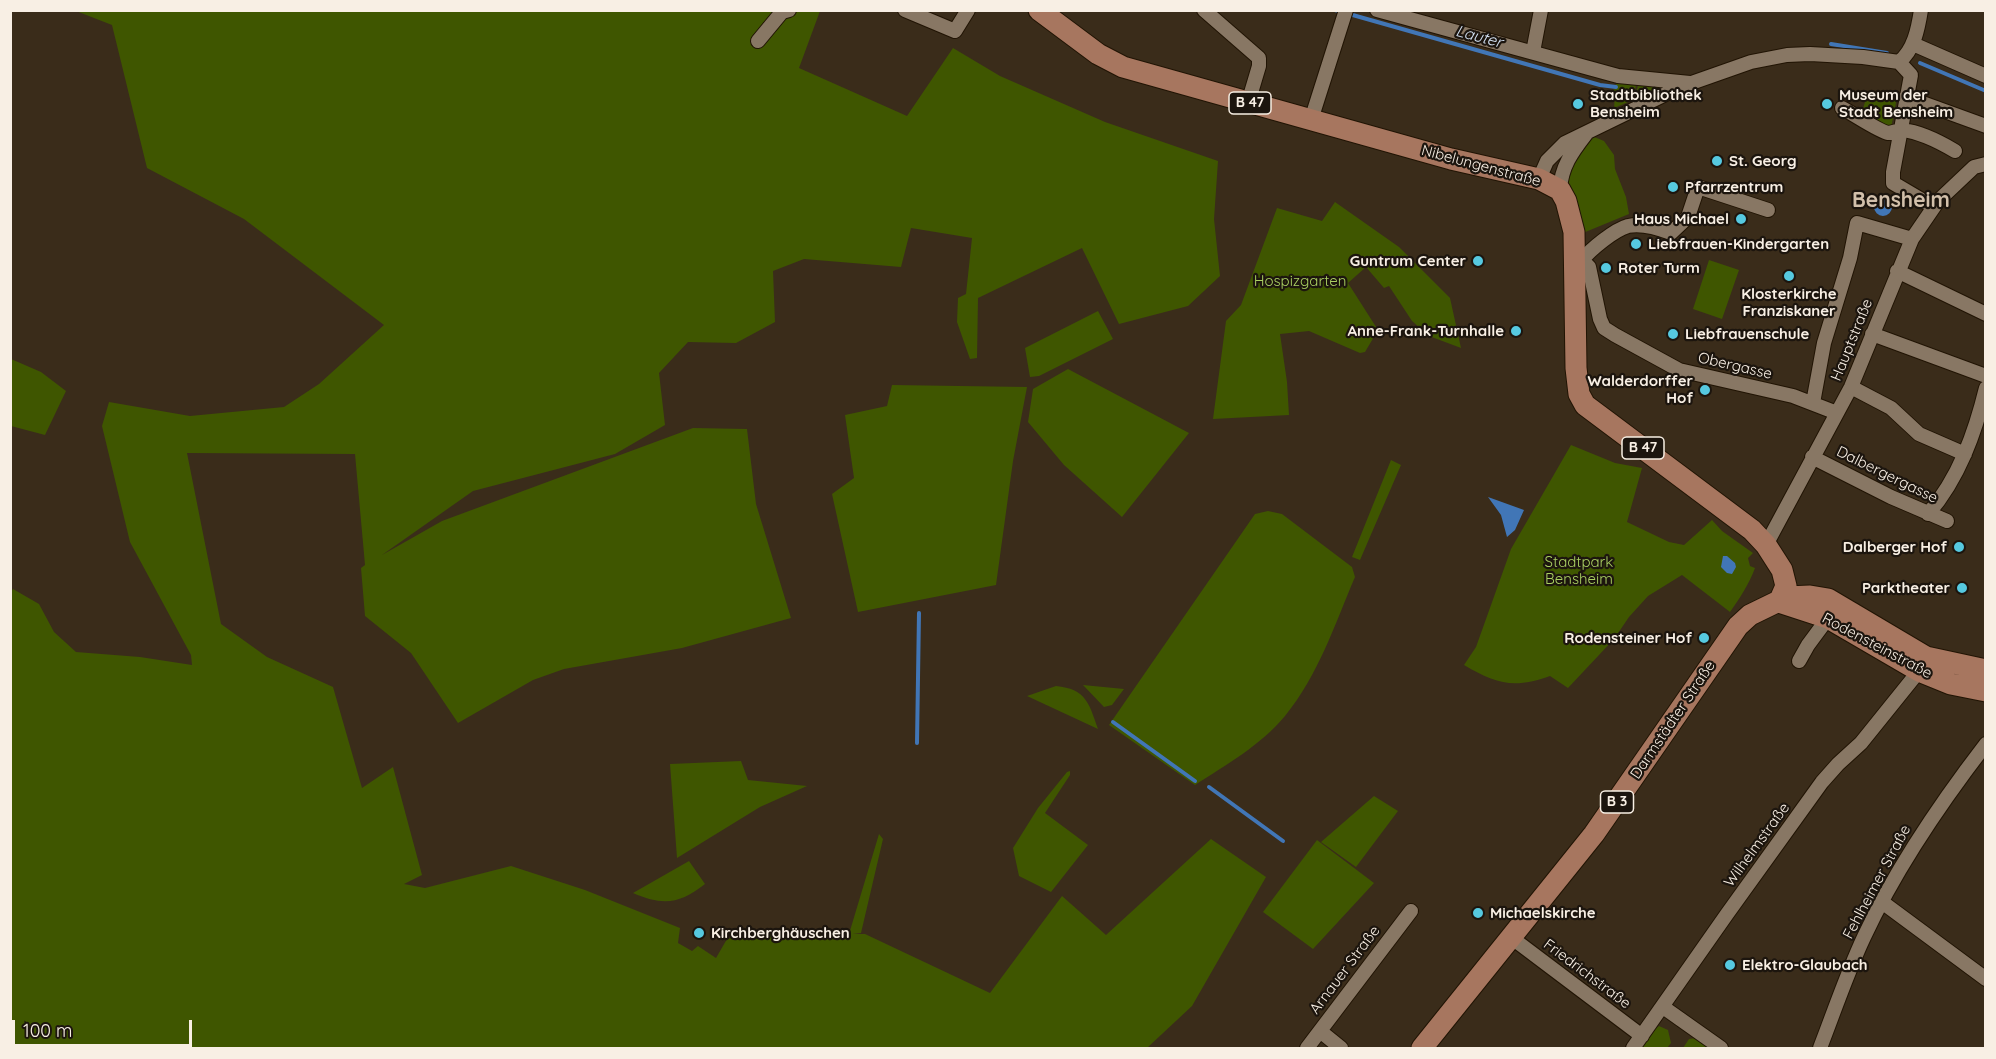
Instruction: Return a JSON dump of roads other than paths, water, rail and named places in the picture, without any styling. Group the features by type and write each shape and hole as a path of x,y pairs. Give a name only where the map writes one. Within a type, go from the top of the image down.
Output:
{"main road":[{"name":"Nibelungenstraße","path":"1040,10 1098,54 1123,67 1451,159 1539,179 1560,190 1566,201 1579,260 1576,368 1578,394 1585,405 1752,530 1770,551"},
{"path":"1770,551 1779,602"},
{"name":"B 47","path":"1770,551 1828,609"},
{"name":"Rodensteinstraße","path":"1779,602 1788,597 1803,595 1926,657 1986,670"},
{"name":"Darmstädter Straße","path":"1422,1048 1594,834 1738,626 1750,615 1779,602"},
{"name":"Rodensteinstraße","path":"1828,609 1919,671 1951,684 1986,691"}],"street":[{"path":"758,41 782,12 789,10"},
{"path":"905,10 955,31 968,10"},
{"path":"1204,10 1259,58 1259,66 1248,103"},
{"path":"1377,10 1618,76 1690,83"},
{"path":"1533,52 1541,10"},
{"path":"1899,62 1907,55 1913,44 1921,10"},
{"path":"1311,120 1345,15"},
{"path":"1913,44 1986,76"},
{"path":"1539,179 1547,161 1565,142 1690,83 1751,62 1787,55 1827,54 1899,62 1911,75 1893,172 1893,183 1932,206"},
{"path":"1906,97 1986,126"},
{"path":"1842,108 1862,118 1875,128 1888,133 1901,130 1926,137 1954,151"},
{"path":"1560,190 1561,174 1568,158 1587,132"},
{"name":"Hauptstraße","path":"1770,551 1812,457 1851,387 1912,239 1932,206 1974,167 1986,164"},
{"path":"1579,260 1628,226 1652,226 1671,233 1688,217 1698,187 1768,210"},
{"path":"1813,403 1824,343 1850,258 1857,223 1912,239"},
{"name":"Obergasse","path":"1579,260 1589,267 1604,328 1679,369 1793,396 1837,413"},
{"path":"1898,271 1985,310"},
{"path":"1872,334 1986,376"},
{"path":"1851,387 1891,408 1919,434 1965,454"},
{"path":"1928,513 1941,499 1965,454 1986,388"},
{"name":"Dalbergergasse","path":"1812,457 1947,521"},
{"path":"1799,661 1828,609"},
{"name":"Wilhelmstraße","path":"1633,1048 1822,782 1862,743 1919,671"},
{"name":"Fehlheimer Straße","path":"1820,1048 1863,938 1882,902 1916,842 1949,792 1986,744"},
{"path":"1882,902 1986,979"},
{"name":"Arnauer Straße","path":"1307,1048 1411,911"},
{"name":"Friedrichstraße","path":"1512,938 1642,1036"},
{"path":"1663,1007 1720,1048"},
{"path":"1320,1031 1341,1048"}],"water":[{"path":"1883,198 1889,201 1892,207 1889,213 1883,216 1877,213 1874,207 1877,201"},
{"path":"1488,497 1524,510 1515,530 1507,537 1501,515"},
{"path":"1723,556 1727,556 1735,563 1736,567 1732,574 1727,573 1721,567"}],"waterway":[{"name":"Lauter","path":"1335,10 1600,85 1616,87"},
{"name":"Lauter","path":"1831,44 1887,53"},
{"name":"Lauter","path":"1920,63 1986,91"},
{"path":"917,743 919,613"},
{"path":"1113,722 1195,781"},
{"path":"1209,787 1283,841"}],"place":[{"name":"Stadtbibliothek Bensheim","path":"1578,104"},
{"name":"Museum der Stadt Bensheim","path":"1827,104"},
{"name":"St. Georg","path":"1717,161"},
{"name":"Pfarrzentrum","path":"1673,187"},
{"name":"Haus Michael","path":"1741,219"},
{"name":"Liebfrauen-Kindergarten","path":"1636,244"},
{"name":"Guntrum Center","path":"1478,261"},
{"name":"Roter Turm","path":"1606,268"},
{"name":"Klosterkirche Franziskaner","path":"1789,276"},
{"name":"Anne-Frank-Turnhalle","path":"1516,331"},
{"name":"Liebfrauenschule","path":"1673,334"},
{"name":"Walderdorffer Hof","path":"1705,390"},
{"name":"Dalberger Hof","path":"1959,547"},
{"name":"Parktheater","path":"1962,588"},
{"name":"Rodensteiner Hof","path":"1704,638"},
{"name":"Michaelskirche","path":"1478,913"},
{"name":"Kirchberghäuschen","path":"699,933"},
{"name":"Elektro-Glaubach","path":"1730,965"}],"district":[{"name":"Bensheim","path":"1901,201"}],"park label":[{"name":"Hospizgarten","path":"1300,281"},
{"name":"Stadtpark Bensheim","path":"1579,570"}]}
